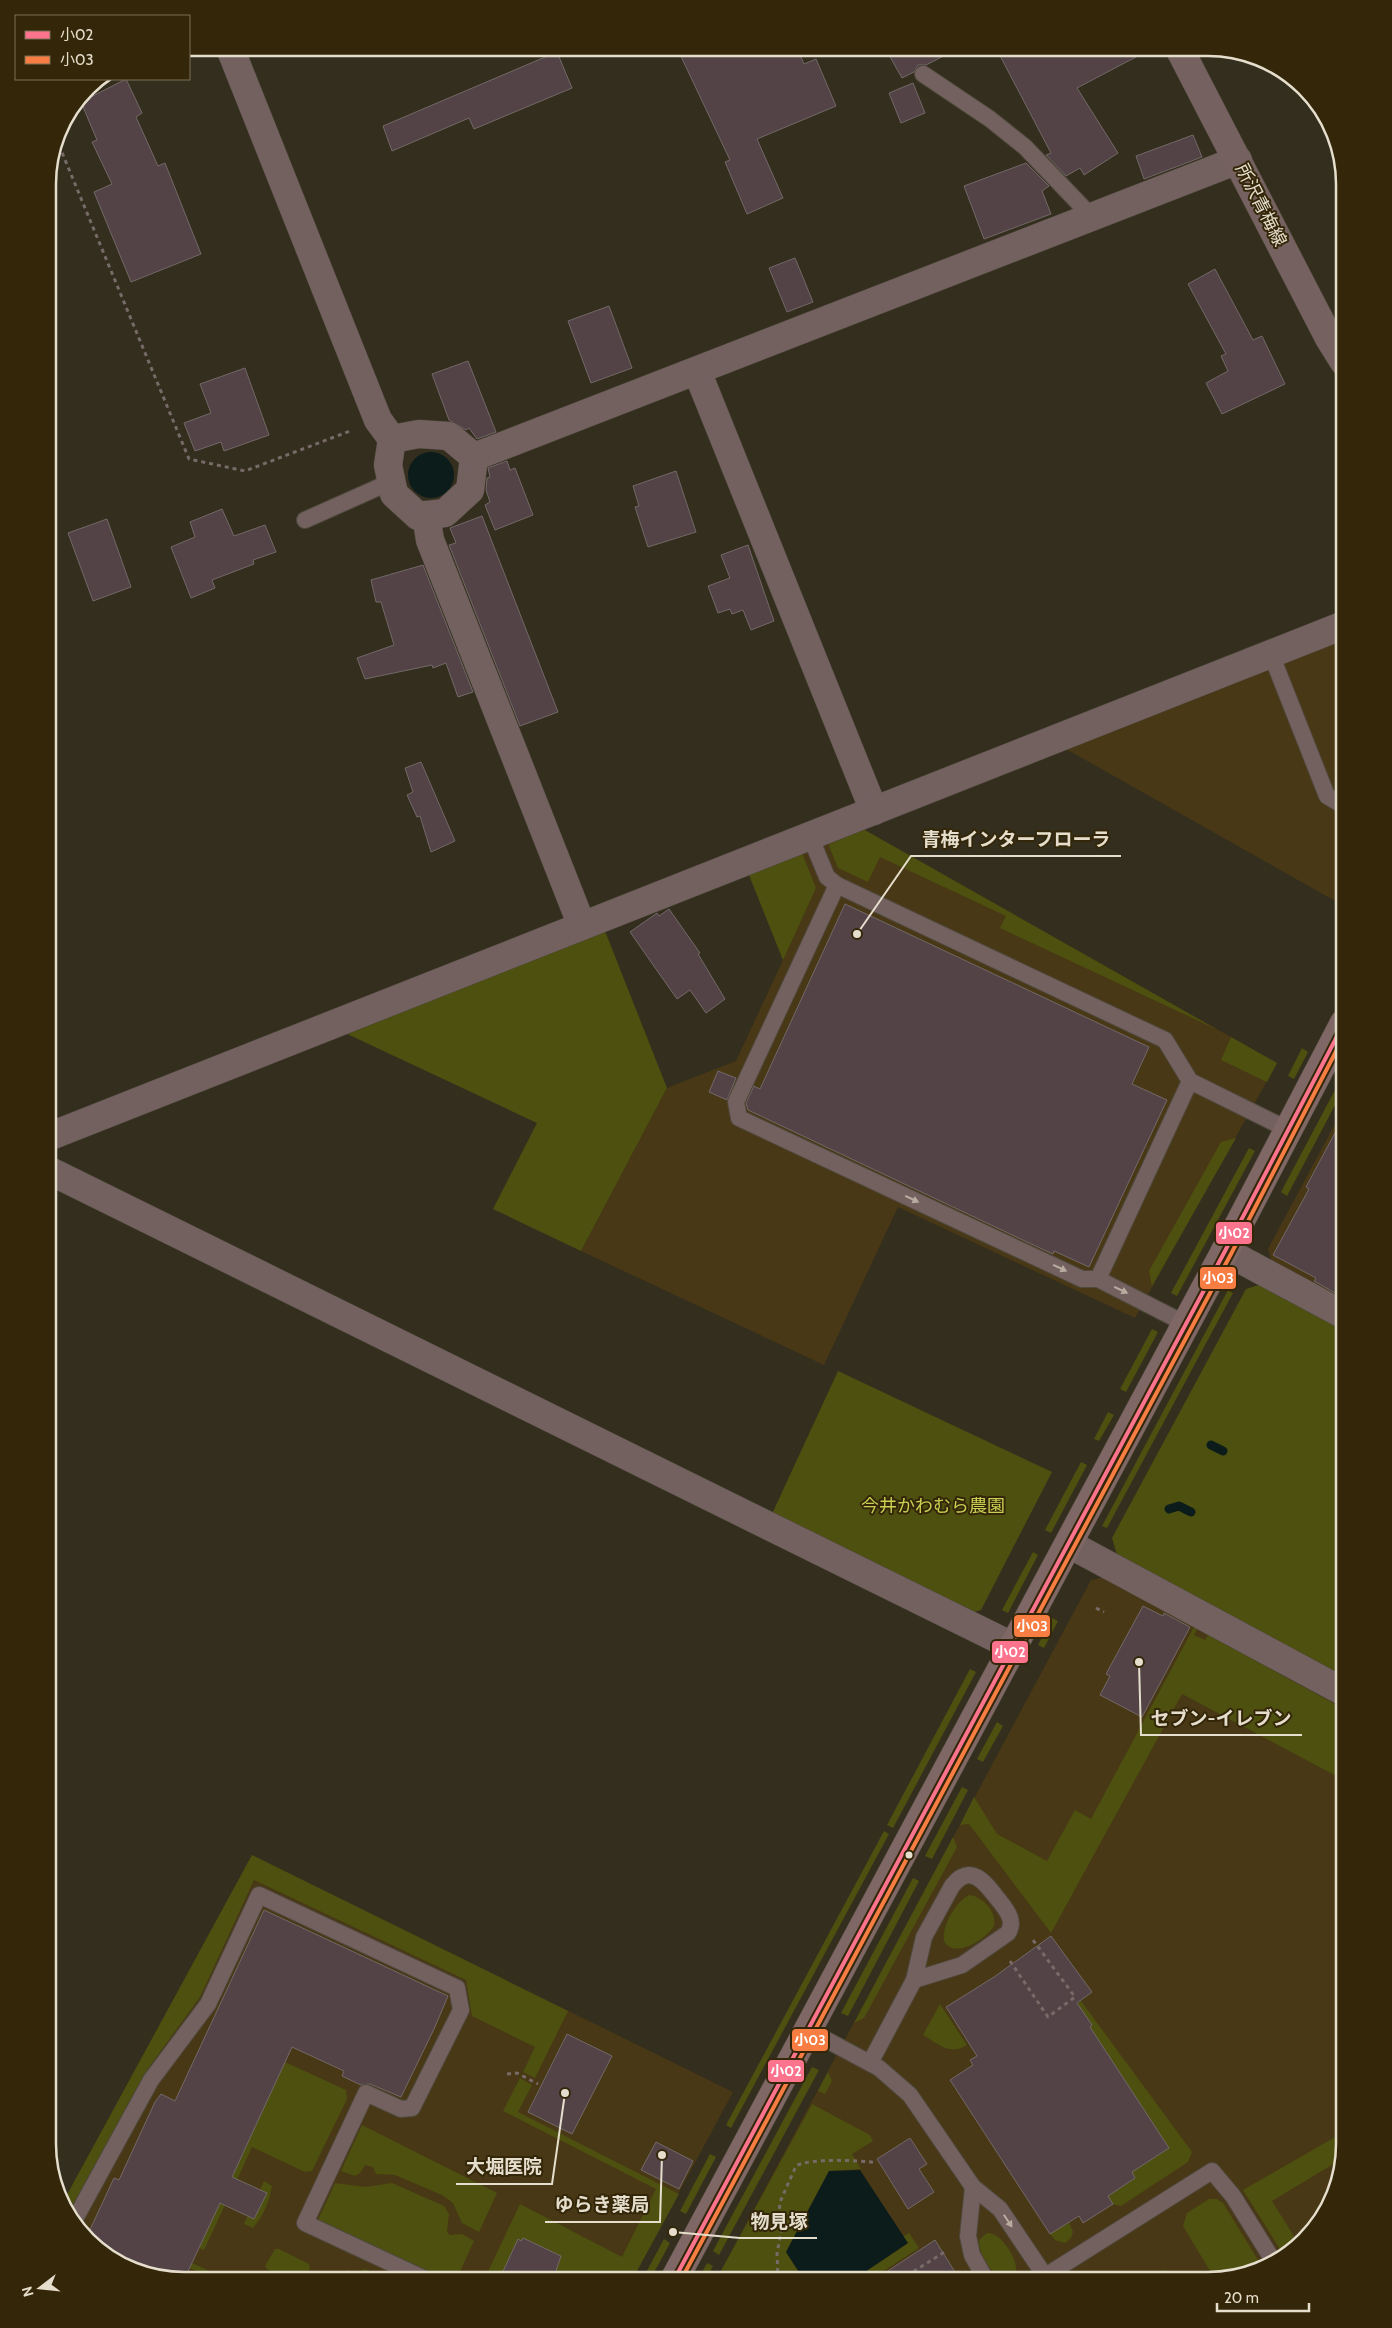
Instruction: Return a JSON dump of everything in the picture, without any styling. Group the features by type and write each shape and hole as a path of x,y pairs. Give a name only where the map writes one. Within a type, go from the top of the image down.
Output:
{"main road":[{"name":"所沢青梅線","path":"1184,57 1336,349"},
{"path":"679,2271 1069,1544 1336,1039"}],"street":[{"path":"233,56 385,430 388,465 394,494 418,516 445,513 470,490 474,457"},
{"path":"474,457 1238,160"},
{"path":"697,371 874,811"},
{"path":"385,430 449,436 474,457"},
{"path":"426,515 430,540 582,926"},
{"path":"57,1134 1336,628"},
{"path":"56,1174 1014,1647"},
{"path":"1225,1251 1336,1311"},
{"path":"1069,1544 1336,1688"}],"lane":[{"path":"922,74 984,114 1025,147 1092,217"},
{"path":"305,520 378,487 392,484"},
{"path":"1271,654 1327,796 1336,801"},
{"path":"810,836 827,878 837,885 1165,1040 1190,1081 1289,1130"},
{"path":"837,885 736,1102 739,1118 1082,1279 1098,1280 1186,1324"},
{"path":"1098,1280 1190,1081"},
{"path":"870,2063 914,1980 924,1937 952,1886 958,1879 966,1875 976,1876 984,1881 1008,1912 1011,1926 1008,1933 962,1965 914,1980"},
{"path":"78,2214 151,2080 208,2004 259,1895 457,1988 461,2010 412,2108 401,2109 366,2093 305,2223 408,2271"},
{"path":"808,2030 889,2075 910,2095 973,2188 1000,2209 1038,2272"},
{"path":"1052,2272 1212,2171 1233,2196 1270,2255"},
{"path":"973,2188 968,2236 972,2255 981,2272"}],"path":[{"path":"61,150 189,459 245,471 385,430"},
{"path":"1096,1608 1104,1612"},
{"path":"1007,1956 1048,2017 1075,1997 1033,1940"},
{"path":"507,2074 517,2073 538,2084"},
{"path":"778,2272 777,2253 782,2228 778,2214 780,2202 796,2166 809,2162 859,2160 876,2162"},
{"path":"913,2272 947,2250"}],"shaded area":[{"path":"431,452 444,456 450,462 454,475 450,488 444,494 431,498 418,494 412,488 408,475 412,462 418,456"},
{"path":"1336,642 1336,901 1066,749"},
{"path":"863,829 1277,1063 1135,1318 898,1207 824,1365 581,1251 667,1088 736,1061 783,960 749,875"},
{"path":"1336,1122 1336,1297 1272,1263 1268,1249"},
{"path":"1104,1577 1336,1703 1336,2144 1335,2161 1323,2200 1304,2228 1279,2250 1249,2265 1208,2272 721,2272 1091,1580"},
{"path":"252,1855 733,2092 637,2271 176,2271 159,2269 128,2259 100,2240 78,2215 67,2195"},
{"path":"860,2170 908,2243 865,2272 799,2272 786,2252 829,2171"}],"green space":[{"path":"863,829 1218,1030 1000,928 1006,916 880,857 868,882 838,868 829,846 830,842"},
{"path":"802,853 816,888 783,960 749,875"},
{"path":"605,931 667,1088 581,1251 493,1209 537,1123 345,1033"},
{"path":"1231,1037 1277,1063 1267,1082 1221,1060"},
{"path":"1302,1048 1308,1052 1294,1079 1288,1076"},
{"path":"1336,1088 1336,1103 1287,1196 1281,1192"},
{"path":"1236,1138 1152,1286 1149,1271 1221,1142"},
{"path":"1249,1148 1255,1151 1177,1296 1171,1293"},
{"path":"1262,1284 1336,1324 1336,1674 1117,1555 1112,1538 1246,1289"},
{"path":"1228,1290 1233,1293 1107,1528 1102,1526"},
{"path":"1152,1329 1158,1332 1126,1392 1120,1389"},
{"name":"今井かわむら農園","path":"838,1371 1052,1472 981,1610 968,1614 771,1516"},
{"path":"1108,1412 1114,1415 1099,1441 1094,1439"},
{"path":"1081,1462 1087,1465 1051,1533 1045,1530"},
{"path":"1033,1552 1038,1555 1008,1613 1002,1610"},
{"path":"1052,1618 1058,1621 1044,1648 1038,1645"},
{"path":"1194,1627 1197,1629 1194,1635 1205,1640 1208,1635 1336,1705 1336,1776 1182,1694 1051,1933 969,1824 960,1825 974,1797 997,1834 1047,1861 1075,1810 1091,1819"},
{"path":"970,1669 976,1672 893,1828 887,1825"},
{"path":"997,1722 1003,1726 983,1762 977,1759"},
{"path":"962,1787 968,1790 932,1859 925,1856"},
{"path":"884,1831 889,1834 731,2128 726,2125"},
{"path":"953,1837 957,1847 864,2018 854,2023"},
{"path":"252,1855 568,2011 535,2078 523,2072 535,2047 472,2016 466,1980 254,1880 200,1997 147,2070 73,2206 67,2195"},
{"path":"913,1878 919,1881 848,2016 841,2013"},
{"path":"970,1895 980,1899 988,1906 993,1916 994,1926 970,1946 955,1948 949,1946 944,1941 947,1921 960,1902"},
{"path":"1081,2001 1192,2152 1188,2162 1121,2206 1111,2204 1106,2197 1135,2178 1108,2137 1058,2019"},
{"path":"940,2004 967,2045 955,2049 944,2048 923,2035"},
{"path":"285,2062 346,2090 347,2099 312,2171 305,2172 252,2147 237,2180 232,2177"},
{"path":"812,2067 819,2070 719,2255 713,2251"},
{"path":"828,2072 832,2081 825,2094 818,2091"},
{"path":"520,2078 532,2085 518,2112 679,2194 637,2271 488,2271 520,2204 622,2257 656,2189 503,2111"},
{"path":"812,2104 870,2135 873,2141 852,2154 861,2169 829,2171 786,2252 799,2272 721,2272"},
{"path":"362,2125 497,2193 479,2232 462,2223 453,2203 442,2195 395,2175 376,2174 373,2167 365,2165 360,2173 355,2176 341,2171"},
{"path":"1336,2137 1334,2163 1272,2201 1295,2237 1280,2249 1243,2190"},
{"path":"710,2154 716,2157 686,2214 680,2211"},
{"path":"264,2181 272,2186 271,2192 263,2213 253,2228 244,2224"},
{"path":"335,2183 365,2187 392,2183 444,2206 449,2214 447,2232 450,2235 462,2234 474,2241 460,2271 427,2271 318,2220"},
{"path":"1209,2199 1217,2199 1223,2203 1259,2261 1233,2269 1211,2272 1183,2226 1187,2213"},
{"path":"220,2203 225,2205 204,2250 199,2248"},
{"path":"1069,2222 1073,2232 1071,2238 1065,2243 1055,2240 1050,2234"},
{"path":"909,2233 919,2248 883,2272 865,2272 907,2244 903,2237"},
{"path":"987,2233 1003,2241 1014,2260 1016,2272 994,2272 982,2254 979,2240"},
{"path":"664,2239 670,2243 655,2271 647,2271"},
{"path":"275,2249 279,2249 309,2264 310,2269 309,2271 270,2271 265,2266"},
{"path":"170,2253 209,2271 196,2271 168,2258"},
{"path":"707,2263 713,2266 710,2272 702,2272"}],"building":[{"path":"547,56 559,56 572,88 474,129 469,118 392,151 383,126"},
{"path":"681,56 801,57 804,64 816,59 836,106 757,139 783,198 747,214 725,162 730,160"},
{"path":"890,57 942,57 926,65 918,65 914,72 902,78"},
{"path":"1001,57 1136,57 1077,88 1118,153 1084,175 1080,168 1066,176 1046,155 1051,153"},
{"path":"126,80 142,113 136,117 158,166 165,163 201,254 131,282 94,192 112,184 92,142 97,140 83,106 91,97"},
{"path":"913,83 925,113 901,123 889,93"},
{"path":"1193,135 1202,157 1144,179 1136,156"},
{"path":"1026,163 1049,186 1042,191 1051,214 984,239 964,186"},
{"path":"795,258 813,302 787,312 769,268"},
{"path":"1215,269 1253,340 1262,336 1285,384 1222,414 1206,383 1228,371 1221,356 1226,354 1188,284"},
{"path":"609,306 632,368 591,383 568,321"},
{"path":"468,361 496,432 477,439 469,428 466,430 449,420 432,374"},
{"path":"245,368 269,435 224,451 221,442 195,451 184,423 211,413 200,384"},
{"path":"507,461 510,470 515,468 533,515 495,530 485,505 490,502 486,490 487,478 490,477 488,468"},
{"path":"676,471 696,532 648,547 635,507 639,506 633,486"},
{"path":"222,509 234,536 265,525 276,552 253,560 254,564 212,580 215,588 191,598 171,547 195,537 190,522"},
{"path":"482,516 558,712 520,726 449,545 456,543 450,528"},
{"path":"107,519 131,587 93,601 68,533"},
{"path":"748,545 774,621 751,630 743,610 732,614 730,609 718,613 708,586 730,578 721,555"},
{"path":"423,565 473,692 458,697 446,663 433,668 432,665 365,679 357,658 394,645 381,602 376,602 371,580"},
{"path":"421,762 455,841 431,852 420,816 417,817 407,795 413,792 405,768"},
{"path":"845,904 1149,1047 1132,1084 1167,1100 1089,1267 1054,1251 1053,1254 748,1110 746,1103 754,1086 760,1089"},
{"path":"669,909 700,953 698,954 725,999 706,1013 690,990 677,999 630,932 657,913 659,916"},
{"path":"718,1071 736,1078 727,1100 709,1092"},
{"path":"1336,1131 1336,1293 1314,1281 1316,1278 1273,1255 1309,1189 1306,1187"},
{"path":"1143,1606 1163,1616 1164,1613 1190,1627 1142,1717 1100,1695 1110,1676 1106,1674"},
{"path":"264,1910 448,1996 401,2097 370,2084 361,2085 342,2076 344,2071 292,2047 232,2177 267,2193 254,2219 220,2203 188,2271 159,2269 128,2259 113,2250 90,2230 114,2178 119,2180 155,2102 161,2094 175,2101"},
{"path":"1051,1936 1092,1992 1077,2003 1092,2025 1090,2027 1169,2148 1132,2172 1135,2178 1108,2196 1113,2204 1083,2223 1079,2216 1050,2234 950,2080 973,2065 970,2060 977,2056 946,2007 994,1977"},
{"path":"567,2034 612,2056 572,2134 528,2112"},
{"path":"910,2138 927,2164 919,2169 934,2192 908,2209 877,2159"},
{"path":"656,2142 693,2161 679,2189 641,2170"},
{"path":"523,2238 561,2256 556,2271 503,2271 518,2239 521,2241"},
{"path":"935,2240 955,2272 887,2272"}],"waterway":[{"path":"1211,1445 1223,1451"},
{"path":"1169,1509 1179,1506 1191,1512"}],"transit line":[{"name":"小02","path":"679,2271 1225,1251 1336,1038"},
{"name":"小03","path":"686,2271 1231,1254 1336,1051"}],"place":[{"name":"青梅インターフローラ","path":"857,934"},
{"name":"セブン-イレブン","path":"1139,1662"},
{"name":"大堀医院","path":"565,2093"},
{"name":"ゆらき薬局","path":"662,2155"},
{"name":"物見塚","path":"673,2232"}]}
